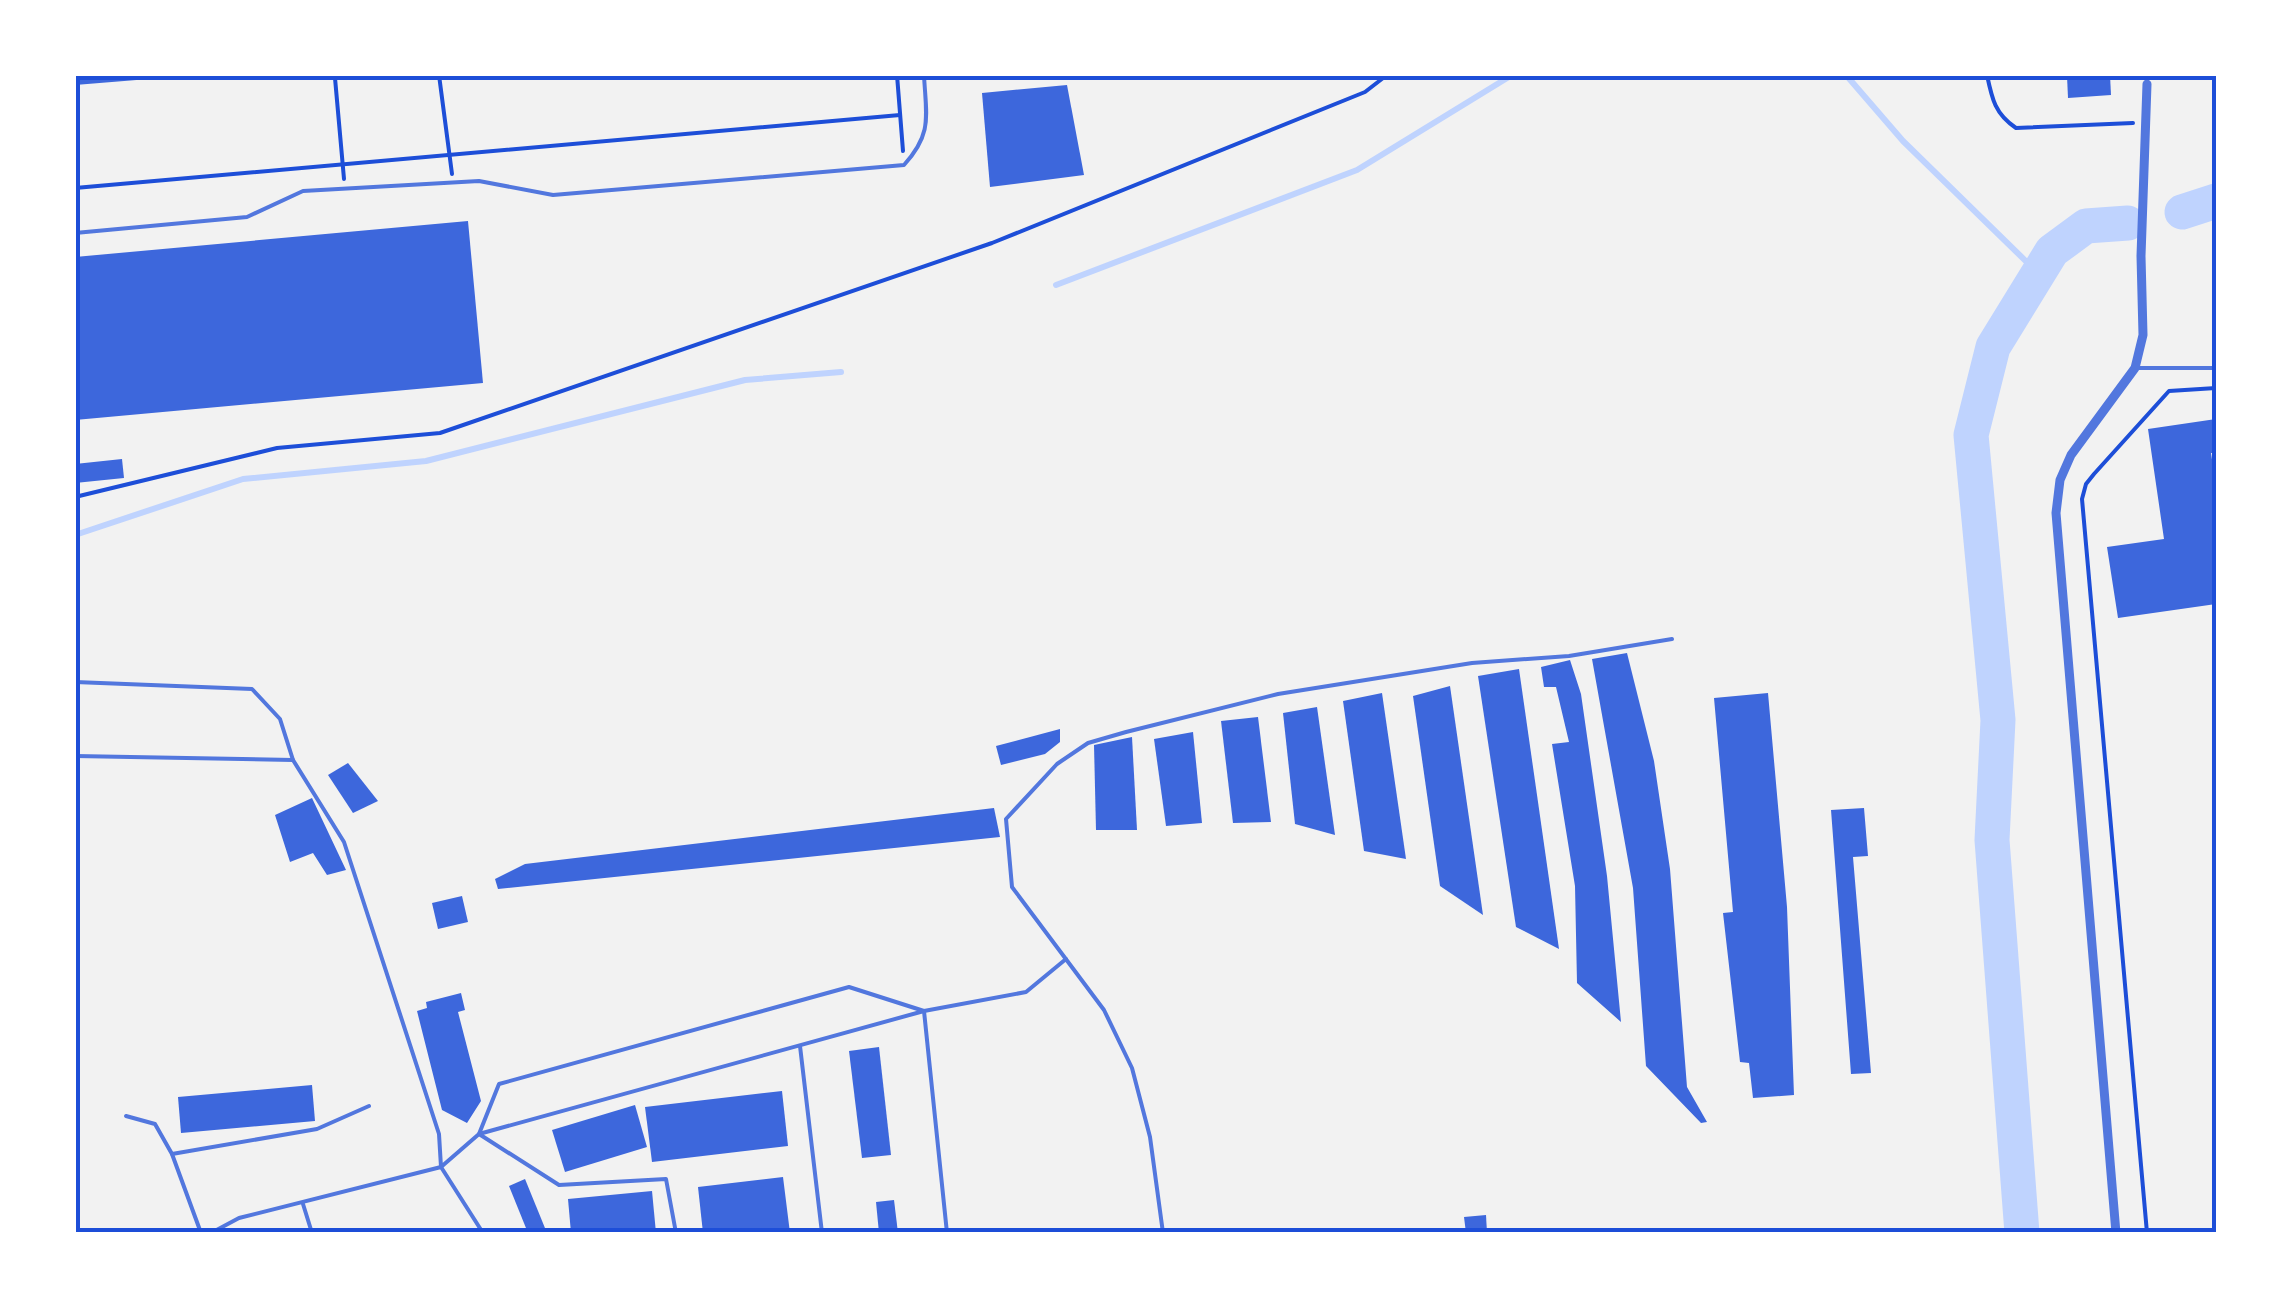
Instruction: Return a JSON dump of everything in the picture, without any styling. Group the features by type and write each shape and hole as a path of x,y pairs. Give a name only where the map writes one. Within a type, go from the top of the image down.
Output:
{"street":[{"path":"2116,1233 2056,513 2060,480 2071,455 2135,368 2144,335 2141,256 2147,80"}],"lane":[{"path":"75,232 247,216 302,191 479,181 553,195 904,165 920,148 926,128 924,75"},
{"path":"2135,368 2216,368"},
{"path":"1164,1233 1150,1137 1132,1068 1104,1010 1012,887 1006,819 1057,764 1088,743 1278,694 1472,663 1569,656 1672,640"},
{"path":"75,682 252,689 280,719 292,760 344,842 439,1134 442,1167 483,1233"},
{"path":"75,756 292,760"},
{"path":"211,1233 238,1218 442,1167 479,1134 924,1011 1026,992 1066,959"},
{"path":"479,1134 499,1084 849,986 924,1011"},
{"path":"924,1011 947,1233"},
{"path":"800,1046 822,1233"},
{"path":"172,1154 317,1129 369,1106"},
{"path":"126,1116 155,1124 172,1154 201,1233"},
{"path":"479,1134 559,1185 666,1180 676,1233"},
{"path":"303,1202 312,1233"}],"path":[{"path":"344,189 334,78 382,75"},
{"path":"439,75 452,182"},
{"path":"897,75 904,165"},
{"path":"75,497 277,448 440,433 992,243 1365,92 1387,75"},
{"path":"1987,75 1993,104 2002,118 2016,128 2145,123"},
{"path":"75,188 900,115"},
{"path":"2146,1233 2082,499 2094,474 2169,391 2216,388"}],"building":[{"path":"75,75 160,75 161,78 75,85"},
{"path":"2110,75 2111,95 2068,98 2067,76"},
{"path":"1067,85 1084,175 990,187 982,93"},
{"path":"468,221 483,383 75,420 75,257"},
{"path":"2216,419 2216,453 2211,453 2216,486 2216,604 2118,618 2107,547 2164,539 2148,429"},
{"path":"122,459 124,478 75,483 75,464"},
{"path":"1627,653 1654,761 1670,869 1687,1087 1707,1122 1701,1123 1646,1066 1633,888 1592,659"},
{"path":"1570,660 1581,694 1607,876 1621,1022 1577,983 1575,886 1552,744 1569,742 1556,687 1544,687 1541,667"},
{"path":"1519,669 1559,949 1516,927 1478,676"},
{"path":"1450,686 1483,915 1440,886 1413,696"},
{"path":"1382,693 1406,859 1364,851 1343,701"},
{"path":"1768,693 1787,907 1794,1095 1753,1098 1749,1063 1740,1062 1723,913 1733,912 1714,698"},
{"path":"1317,707 1335,835 1295,824 1283,713"},
{"path":"1258,717 1271,822 1233,823 1221,721"},
{"path":"1060,729 1060,742 1045,754 1001,765 996,746"},
{"path":"1193,732 1202,823 1166,826 1154,739"},
{"path":"1132,737 1137,830 1096,830 1094,745"},
{"path":"348,763 378,801 353,813 328,775"},
{"path":"312,798 346,870 327,875 313,853 290,862 275,815"},
{"path":"994,808 1000,837 498,889 495,879 525,864"},
{"path":"1864,808 1868,856 1853,857 1871,1073 1851,1074 1831,810"},
{"path":"462,896 468,922 438,929 432,903"},
{"path":"461,993 465,1010 458,1012 481,1101 467,1123 442,1110 417,1011 427,1008 426,1002"},
{"path":"879,1047 891,1155 862,1158 849,1051"},
{"path":"312,1085 315,1121 181,1133 178,1097"},
{"path":"782,1091 788,1146 652,1162 645,1107"},
{"path":"635,1105 647,1147 565,1172 552,1130"},
{"path":"783,1177 790,1233 703,1233 698,1187"},
{"path":"525,1179 547,1233 528,1233 509,1186"},
{"path":"652,1191 656,1233 571,1233 568,1199"},
{"path":"894,1200 898,1233 879,1233 876,1202"},
{"path":"1486,1215 1487,1233 1466,1233 1464,1217"}],"waterway":[{"path":"1056,285 1357,170 1512,75"},
{"path":"1846,75 1903,141 2038,273"},
{"path":"2182,212 2216,201"},
{"path":"2022,1233 1992,840 1998,720 1971,435 1993,347 2052,251 2086,226 2128,223"},
{"path":"75,535 243,479 426,461 745,380 841,372"}]}
